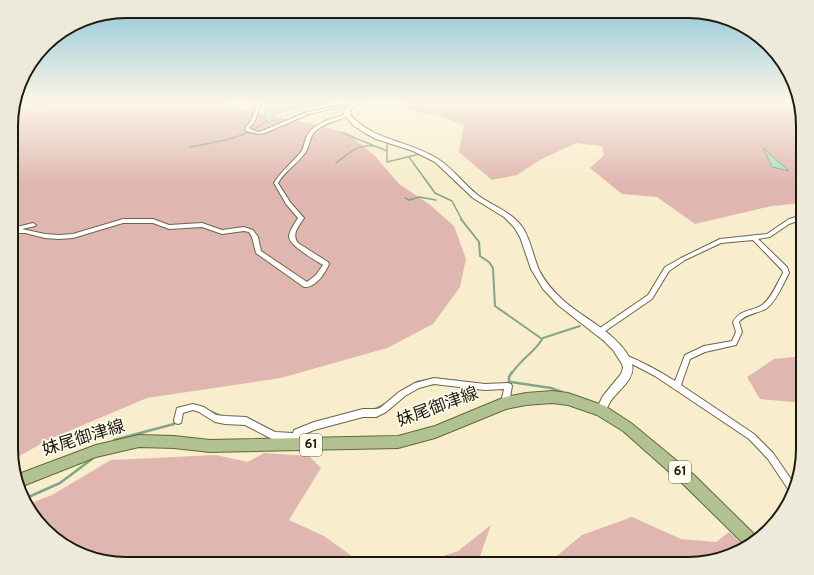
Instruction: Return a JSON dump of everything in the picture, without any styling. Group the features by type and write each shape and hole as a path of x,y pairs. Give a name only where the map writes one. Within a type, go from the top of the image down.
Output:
{"main road":[{"name":"妹尾御津線","path":"23,479 96,451 139,441 210,446 291,441 398,442 435,432 505,403 526,399 552,397 568,399 601,410 644,439 748,539"}],"street":[{"path":"251,130 258,133 266,130"},
{"path":"18,231 25,231 45,236 66,236 123,221 145,220 153,221 169,227 202,225 222,232 244,229 251,231 255,237 258,252 306,285 310,284 325,268 326,264 296,244 292,239 292,234 301,218 288,203 276,183 294,161 305,152 309,135 314,130"},
{"path":"364,130 370,134 429,155 439,162 470,192 485,204 507,216 517,226 538,275 547,288 562,304 599,332 625,358 642,364 677,385 708,408 745,431 763,448 790,483"},
{"path":"599,332 650,297 666,269 683,259 720,241 755,239 774,234 786,222 796,219"},
{"path":"18,229 33,225"},
{"path":"677,385 687,357 704,349 734,343 738,332 736,322 739,316 768,303 786,273 785,269 755,239"},
{"path":"601,410 607,398 625,377 628,368 625,358"},
{"path":"178,420 180,410 193,408 201,409 215,418 230,417 246,421 274,436 291,441 314,426 363,413 376,413 383,410 409,389 434,381 485,387 501,388 508,386 505,403"}],"shaded area":[{"path":"18,130 335,130 347,133 376,157 399,184 429,204 454,226 466,259 460,287 433,324 387,348 281,378 147,398 50,439 18,457"},
{"path":"463,130 796,130 796,204 772,206 695,224 657,197 622,194 590,168 604,155 602,146 576,143 540,160 517,175 492,180 459,152"},
{"path":"763,148 789,171 772,167"},
{"path":"796,357 796,402 760,399 747,377 774,359"},
{"path":"264,453 309,456 321,468 289,520 324,536 353,557 119,557 105,555 85,549 60,535 40,515 32,503 52,495 111,460 216,455 248,462"},
{"path":"632,517 681,539 716,542 729,532 741,543 723,551 695,557 555,557 582,535"},
{"path":"491,525 480,557 441,557 458,551"}],"waterway":[{"path":"190,147 221,141 253,130"},
{"path":"341,132 387,151"},
{"path":"387,142 387,151"},
{"path":"336,163 357,148 373,146"},
{"path":"387,151 387,162 420,154"},
{"path":"409,157 435,193 452,201 462,220"},
{"path":"405,198 409,200 419,197 436,200"},
{"path":"461,219 479,242 480,256 489,262 493,268 495,306 542,339"},
{"path":"512,373 536,348 543,338 580,326"},
{"path":"509,382 509,377 512,372"},
{"path":"401,391 417,382 433,379"},
{"path":"438,379 455,381"},
{"path":"505,384 511,382 551,388 562,392"},
{"path":"375,409 385,404"},
{"path":"179,408 195,405 221,416"},
{"path":"114,440 174,424 175,419"},
{"path":"29,497 60,483 92,459"}]}
